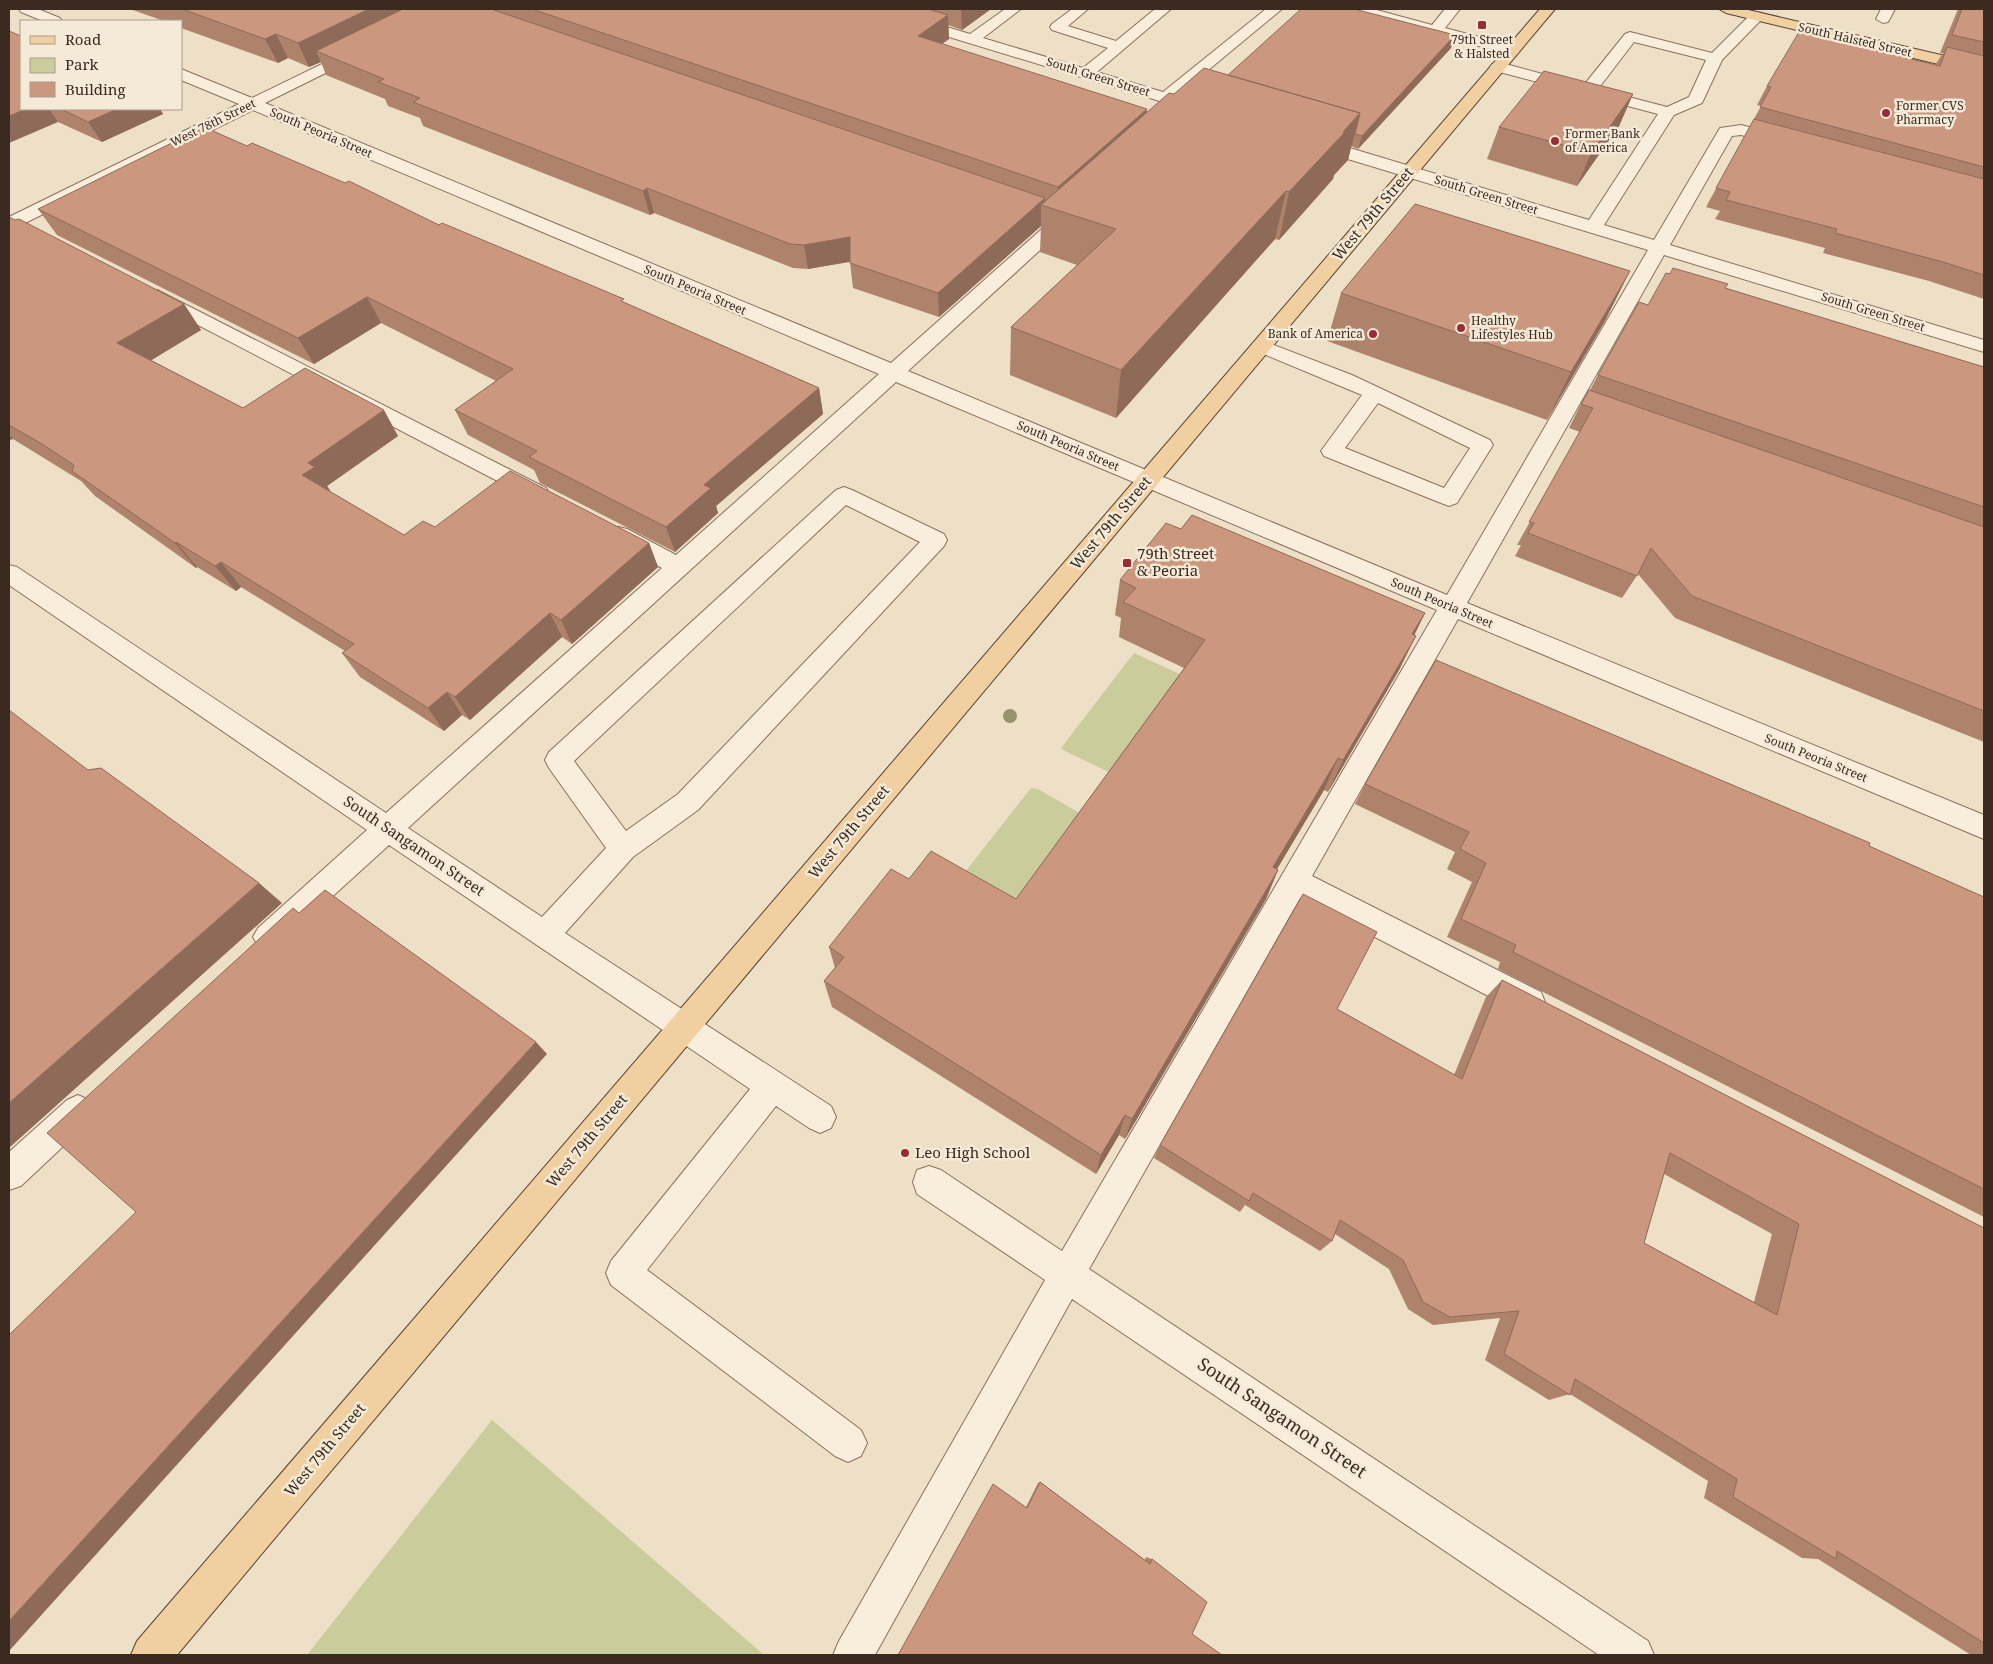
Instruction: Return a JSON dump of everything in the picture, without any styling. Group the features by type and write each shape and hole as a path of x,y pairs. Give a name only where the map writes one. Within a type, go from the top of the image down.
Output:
{"main road":[{"name":"West 79th Street","path":"150,1655 1548,9"},
{"name":"South Halsted Street","path":"1726,9 1768,15 1984,70"}],"street":[{"path":"26,9 54,20"},
{"name":"South Green Street","path":"872,9 1217,114"},
{"path":"972,39 1014,9"},
{"path":"1081,9 1057,27 1118,46"},
{"path":"1085,74 1164,9"},
{"path":"1165,98 1275,9"},
{"path":"1356,9 1512,50"},
{"path":"1435,30 1453,9"},
{"path":"1593,228 1668,112 1696,100 1715,58 1768,15"},
{"path":"1588,91 1630,37 1715,58"},
{"name":"West 78th Street","path":"10,222 372,44"},
{"path":"1498,67 1668,112"},
{"name":"South Peoria Street","path":"182,74 1453,607 1984,827"},
{"path":"1168,124 1189,105"},
{"path":"853,1655 1012,1370 1453,607 1580,405 1659,248 1726,132 1741,130 1797,145"},
{"name":"South Green Street","path":"1302,139 1984,346"},
{"path":"249,954 894,373 1052,218 1082,202"},
{"path":"10,222 38,234"},
{"path":"143,289 556,502"},
{"path":"1261,346 1309,362 1482,445 1449,498 1332,451 1374,394"},
{"path":"545,934 623,849 688,802 936,540 844,495 558,760 623,849"},
{"path":"600,525 678,566"},
{"name":"South Sangamon Street","path":"9,573 683,1027 820,1117"},
{"path":"1295,881 1551,1013"},
{"path":"772,1086 622,1273 848,1442"},
{"path":"9,1174 96,1094"},
{"name":"South Sangamon Street","path":"929,1182 1634,1655"}],"green space":[{"path":"1134,653 1210,688 1119,777 1061,748"},
{"path":"1031,788 1038,789 1090,819 1021,916 944,899"},
{"path":"492,1420 764,1655 307,1655"}],"building":[{"path":"182,9 369,9 298,43 276,34 265,39"},
{"path":"403,9 491,9 1045,198 938,293 850,263 850,237 804,245 790,244 647,188 643,191 413,102 420,98 378,82 384,79 316,51"},
{"path":"532,9 928,9 948,15 918,36 1147,109 1058,187"},
{"path":"1301,9 1354,9 1455,35 1362,136 1355,134 1360,113 1228,75"},
{"path":"1962,9 1984,9 1984,42 1952,35"},
{"path":"9,31 20,36 20,110 24,110 9,116"},
{"name":"Former CVS Pharmacy","path":"1799,32 1940,66 1947,47 1984,56 1984,167 1760,107 1771,87 1767,86"},
{"path":"1204,68 1360,113 1343,132 1345,132 1289,192 1286,191 1121,370 1011,327 1116,229 1041,205 1169,93 1174,94"},
{"path":"1544,71 1633,94 1591,153 1499,127"},
{"path":"63,110 115,110 88,122"},
{"path":"1754,119 1984,179 1984,275 1835,233 1837,229 1726,200 1730,192 1716,188"},
{"path":"204,127 247,146 252,143 345,183 349,181 439,225 442,223 624,299 621,301 819,388 704,485 711,488 666,527 529,457 537,451 455,410 513,369 367,297 298,338 38,209"},
{"path":"1415,204 1630,271 1571,372 1341,293"},
{"path":"9,217 15,220 19,219 184,304 117,343 243,408 305,368 384,410 308,463 315,467 302,475 404,535 423,521 435,527 510,471 649,543 561,620 550,613 455,697 447,692 428,708 342,653 354,644 221,562 215,566 175,543 72,471 74,465 9,425"},
{"path":"1673,268 1728,284 1725,288 1984,367 1984,507 1598,375 1639,302 1648,305 1666,273 1670,274"},
{"path":"1589,390 1984,527 1984,711 1692,596 1651,548 1637,576 1528,533 1534,523 1529,522 1593,408 1581,404"},
{"name":"Leo High School","path":"1192,515 1425,613 1412,634 1416,636 1343,760 1338,758 1273,867 1278,870 1132,1119 1125,1115 1101,1155 824,981 844,957 829,947 891,869 909,879 931,851 1016,899 1205,640 1123,602 1136,588 1120,580 1166,523 1181,529"},
{"path":"1436,660 1870,843 1869,846 1984,897 1984,1189 1513,952 1516,945 1461,919 1486,863 1460,849 1469,832 1365,784"},
{"path":"9,710 88,770 101,768 259,883 9,1103"},
{"path":"325,890 536,1042 9,1621 9,1335 136,1212 47,1133 293,908 299,913"},
{"path":"1303,894 1377,932 1337,1009 1462,1079 1502,980 1984,1228 1984,1643 1837,1551 1836,1559 1733,1497 1737,1479 1575,1379 1570,1395 1504,1354 1519,1311 1450,1317 1423,1302 1403,1260 1340,1220 1332,1241 1253,1193 1249,1201 1160,1145","holes":["1670,1153 1799,1224 1777,1315 1644,1243"]},
{"path":"1040,1482 1150,1564 1152,1559 1207,1602 1192,1634 1222,1655 898,1655 993,1484 1027,1508"}],"place":[{"name":"79th Street & Halsted","path":"1482,25"},
{"name":"Former CVS Pharmacy","path":"1886,113"},
{"name":"Former Bank of America","path":"1555,141"},
{"name":"Healthy Lifestyles Hub","path":"1461,328"},
{"name":"Bank of America","path":"1373,334"},
{"name":"79th Street & Peoria","path":"1127,563"},
{"name":"Leo High School","path":"905,1153"}]}
